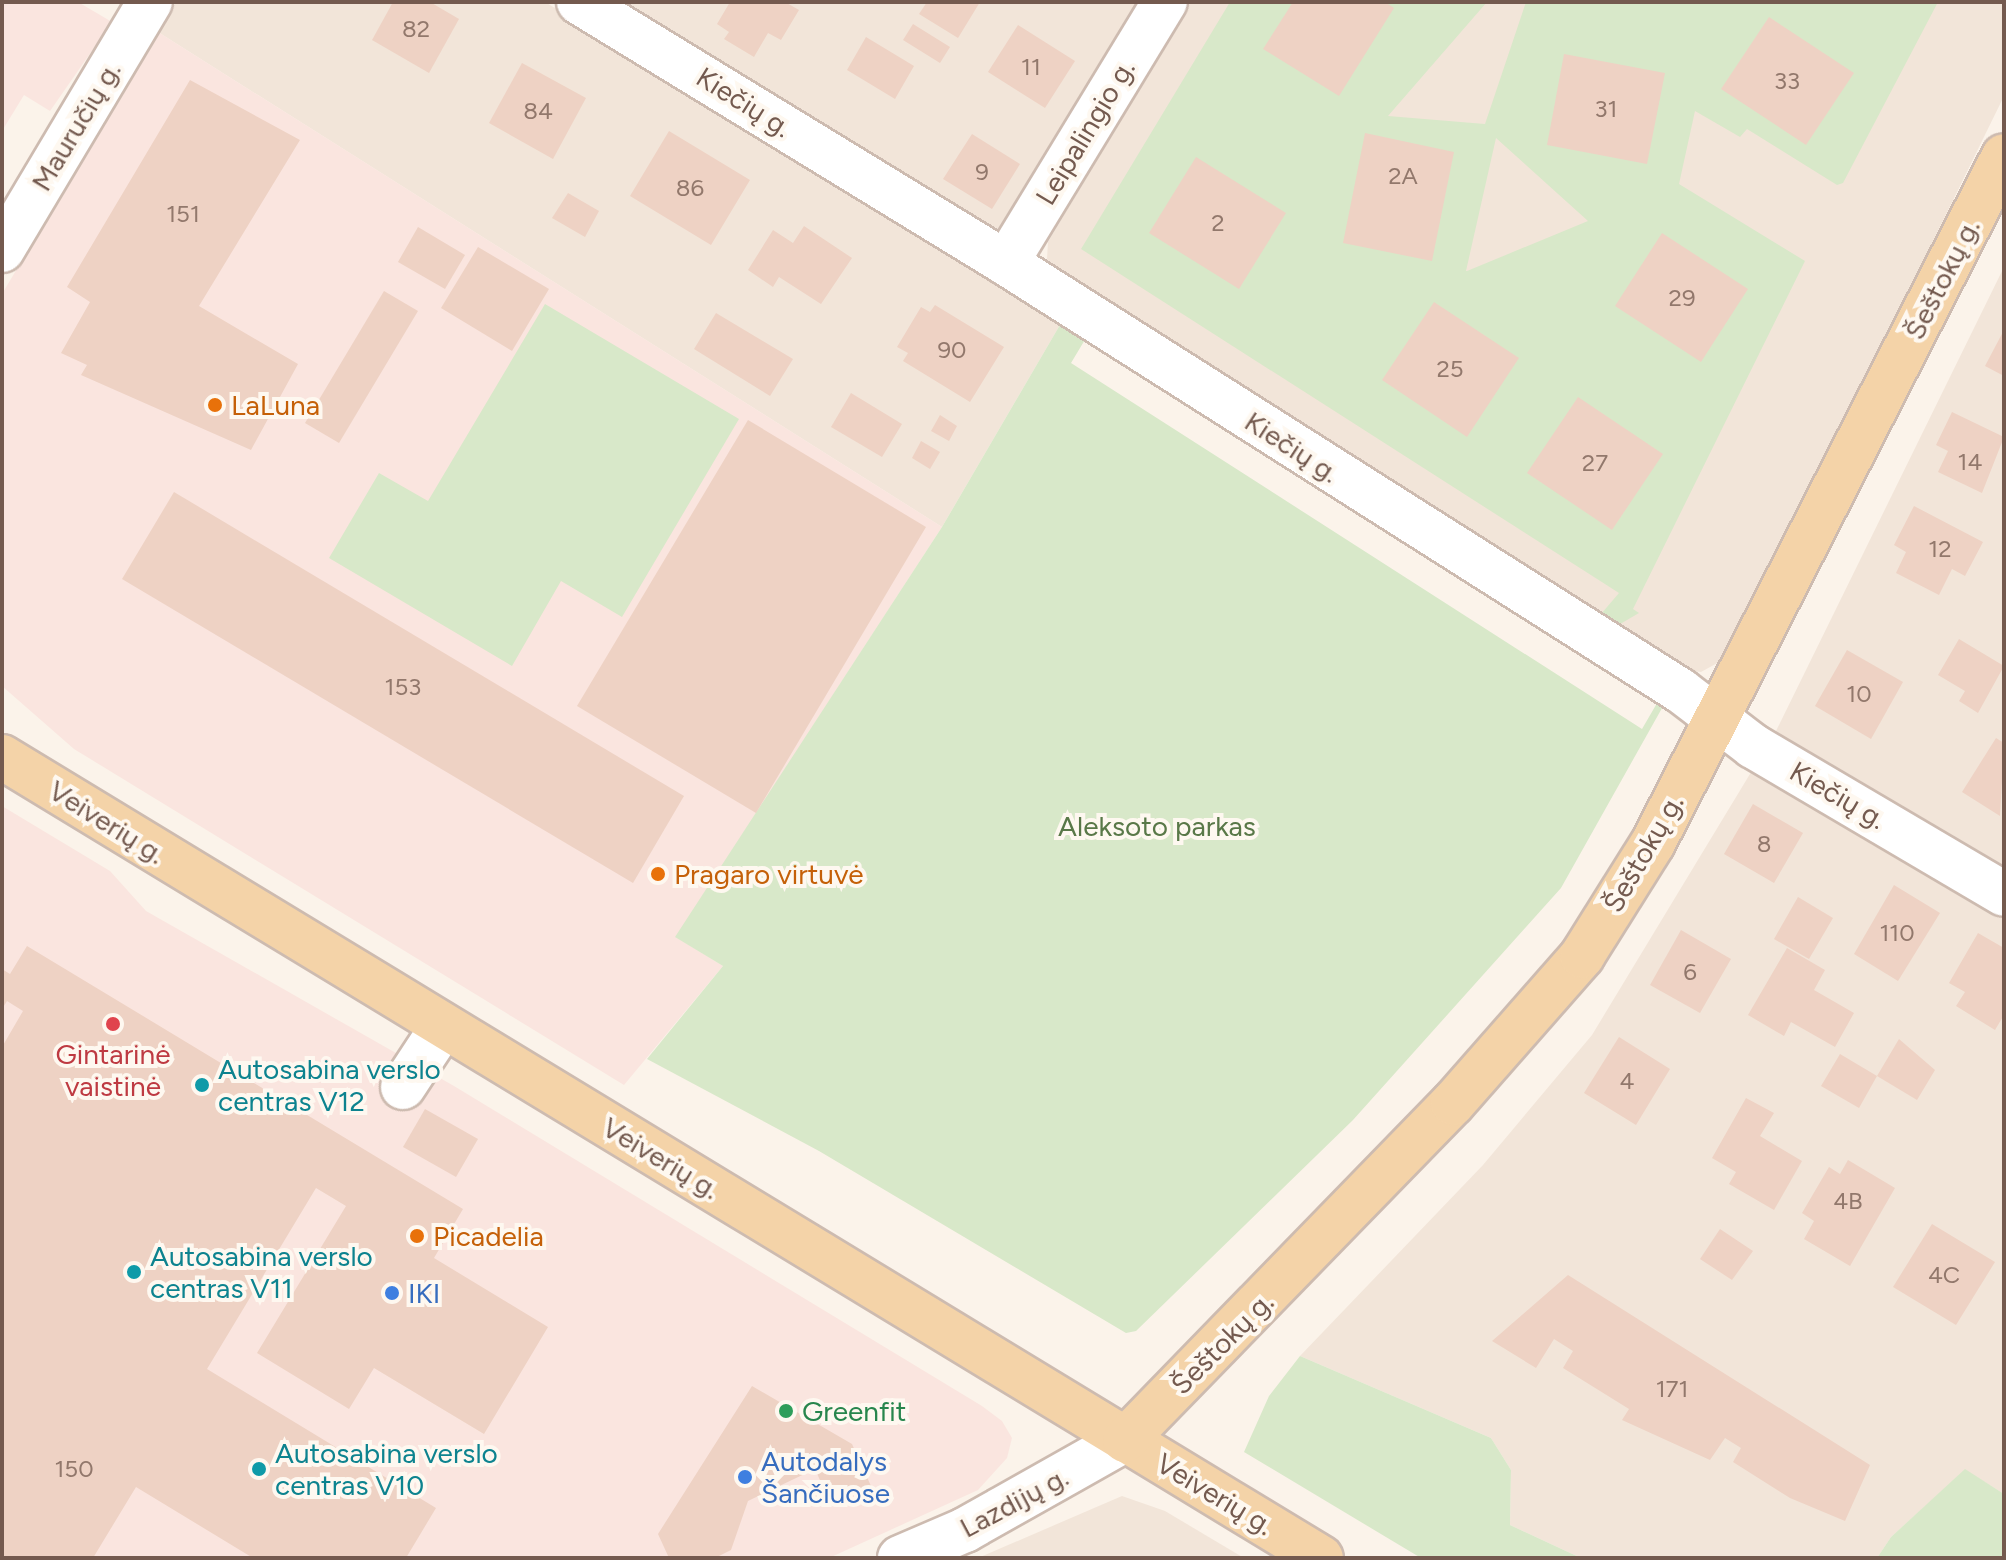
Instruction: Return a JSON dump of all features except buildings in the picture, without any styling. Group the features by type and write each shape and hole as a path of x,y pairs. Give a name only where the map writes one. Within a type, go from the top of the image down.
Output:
{"main road":[{"name":"Šeštokų g.","path":"1125,1440 1453,1103 1582,956 1653,843 2004,156"},
{"name":"Veiverių g.","path":"2,757 1321,1558"}],"street":[{"name":"Mauručių g.","path":"2,250 150,2"},
{"name":"Kiečių g.","path":"579,2 1006,263 1717,718 2004,894"},
{"name":"Leipalingio g.","path":"1006,263 1165,2"},
{"path":"403,1087 443,1026"},
{"name":"Lazdijų g.","path":"900,1558 965,1530 1125,1440"}],"shaded area":[{"path":"2,2 78,2 112,22 50,111 24,95 2,131"},
{"path":"176,2 545,2 1064,318 942,527 158,32"},
{"path":"614,2 1147,2 1001,231"},
{"path":"1191,2 2004,2 2004,96 1730,656 1701,672 1683,670 1057,276 1047,259 1048,242"},
{"path":"158,32 942,527 676,937 723,966 624,1085 74,749 2,686 2,294"},
{"path":"2004,267 2004,1494 1965,1470 1891,1537 1877,1558 1581,1558 1510,1525 1511,1470 1491,1438 1300,1356 1483,1165 1592,1035 1776,731"},
{"path":"2,806 110,871 146,911 454,1086 982,1406 1002,1421 1012,1438 1007,1458 978,1490 829,1558 2,1558"},
{"path":"1122,1496 1165,1511 1244,1558 978,1558"}],"green space":[{"path":"1230,2 1487,2 1388,116 1485,124 1526,2 1938,2 1843,183 1837,185 1747,129 1740,137 1695,111 1679,184 1805,261 1633,609 1639,613 1615,627 1595,621 1619,593 1081,249","holes":["1496,138 1588,221 1467,271 1466,271"]},
{"path":"545,304 739,419 622,617 561,581 512,666 329,558 379,473 428,501"},
{"name":"Aleksoto parkas","path":"1064,318 1089,333 1071,363 1642,729 1660,698 1666,701 1561,888 1353,1120 1136,1331 1126,1333 819,1151 647,1059 723,966 675,937 942,527"},
{"path":"1300,1356 1491,1438 1511,1470 1510,1525 1581,1558 1421,1558 1244,1452 1269,1396"},
{"path":"1965,1469 2004,1494 2004,1558 1877,1558 1891,1537"}],"place":[{"name":"LaLuna","path":"215,405"},
{"name":"Pragaro virtuvė","path":"658,874"},
{"name":"Gintarinė vaistinė","path":"113,1024"},
{"name":"Autosabina verslo centras V12","path":"202,1085"},
{"name":"Picadelia","path":"417,1236"},
{"name":"Autosabina verslo centras V11","path":"134,1272"},
{"name":"IKI","path":"392,1293"},
{"name":"Greenfit","path":"786,1411"},
{"name":"Autosabina verslo centras V10","path":"259,1469"},
{"name":"Autodalys Šančiuose","path":"745,1477"}]}
